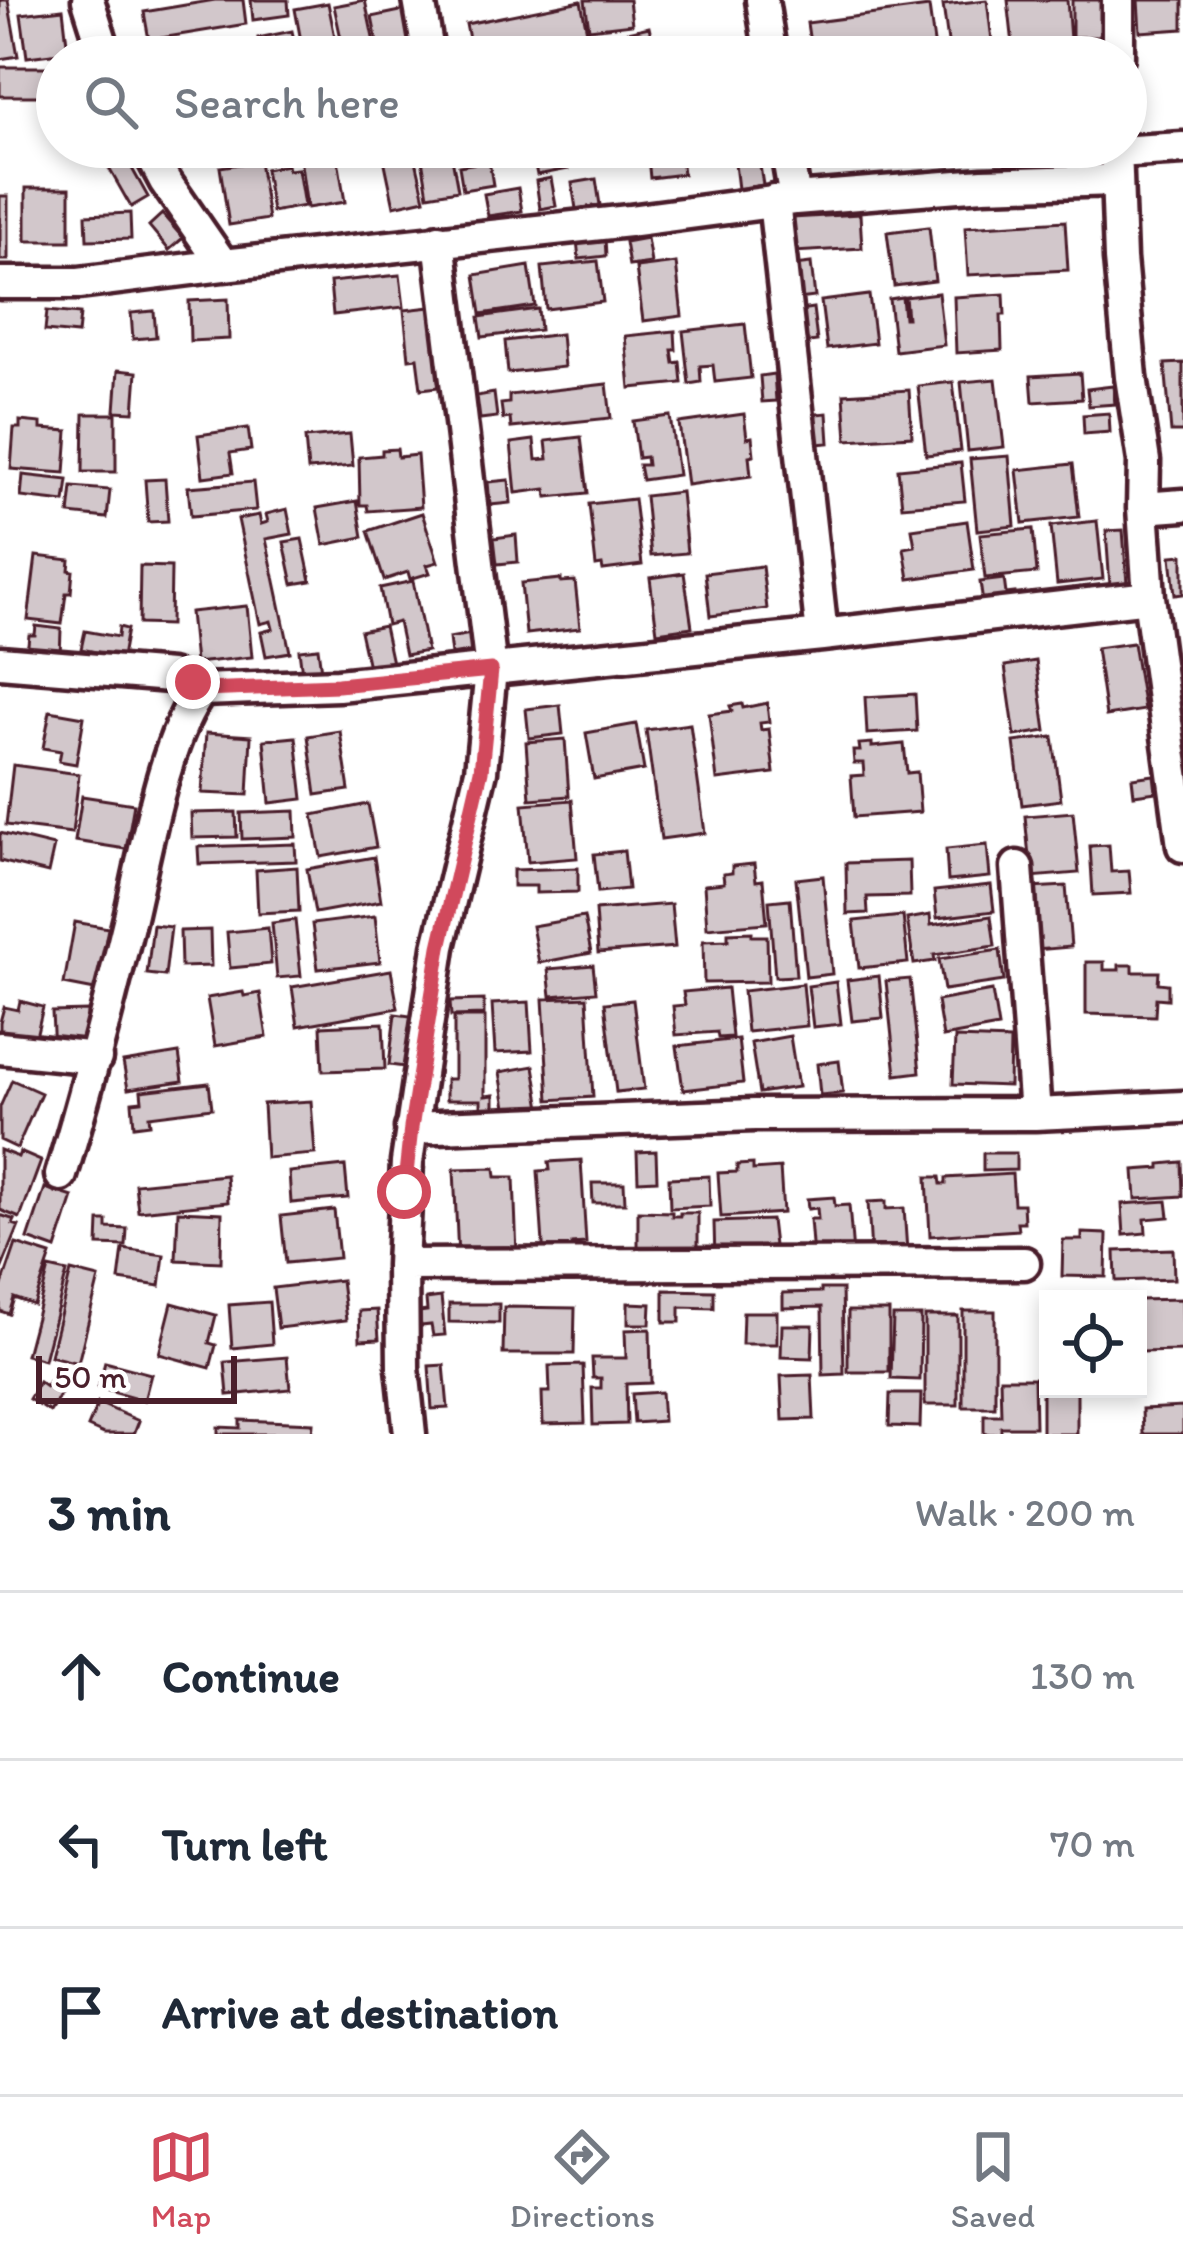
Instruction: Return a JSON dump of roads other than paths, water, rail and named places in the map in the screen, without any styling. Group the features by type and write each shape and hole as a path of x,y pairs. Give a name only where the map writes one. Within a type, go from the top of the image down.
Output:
{"street":[{"path":"88,0 99,36"},
{"path":"418,0 425,36"},
{"path":"762,0 768,36"},
{"path":"1118,0 1118,36"},
{"path":"1147,154 1183,148"},
{"path":"158,168 224,266"},
{"path":"785,168 784,200 822,635"},
{"path":"0,284 79,283 784,200 983,184 1072,168"},
{"path":"1116,168 1131,377 1144,461 1149,597 1183,846"},
{"path":"410,1434 403,1368 404,1192 440,947 481,771 491,670 439,240"},
{"path":"1143,508 1183,506"},
{"path":"0,662 181,678 202,690 338,685 1149,597"},
{"path":"61,1175 96,1058 164,779 186,714 202,690"},
{"path":"1017,867 1035,1114"},
{"path":"0,1048 96,1058"},
{"path":"411,1128 754,1115 1035,1114 1183,1107"},
{"path":"402,1265 1024,1263"}]}
